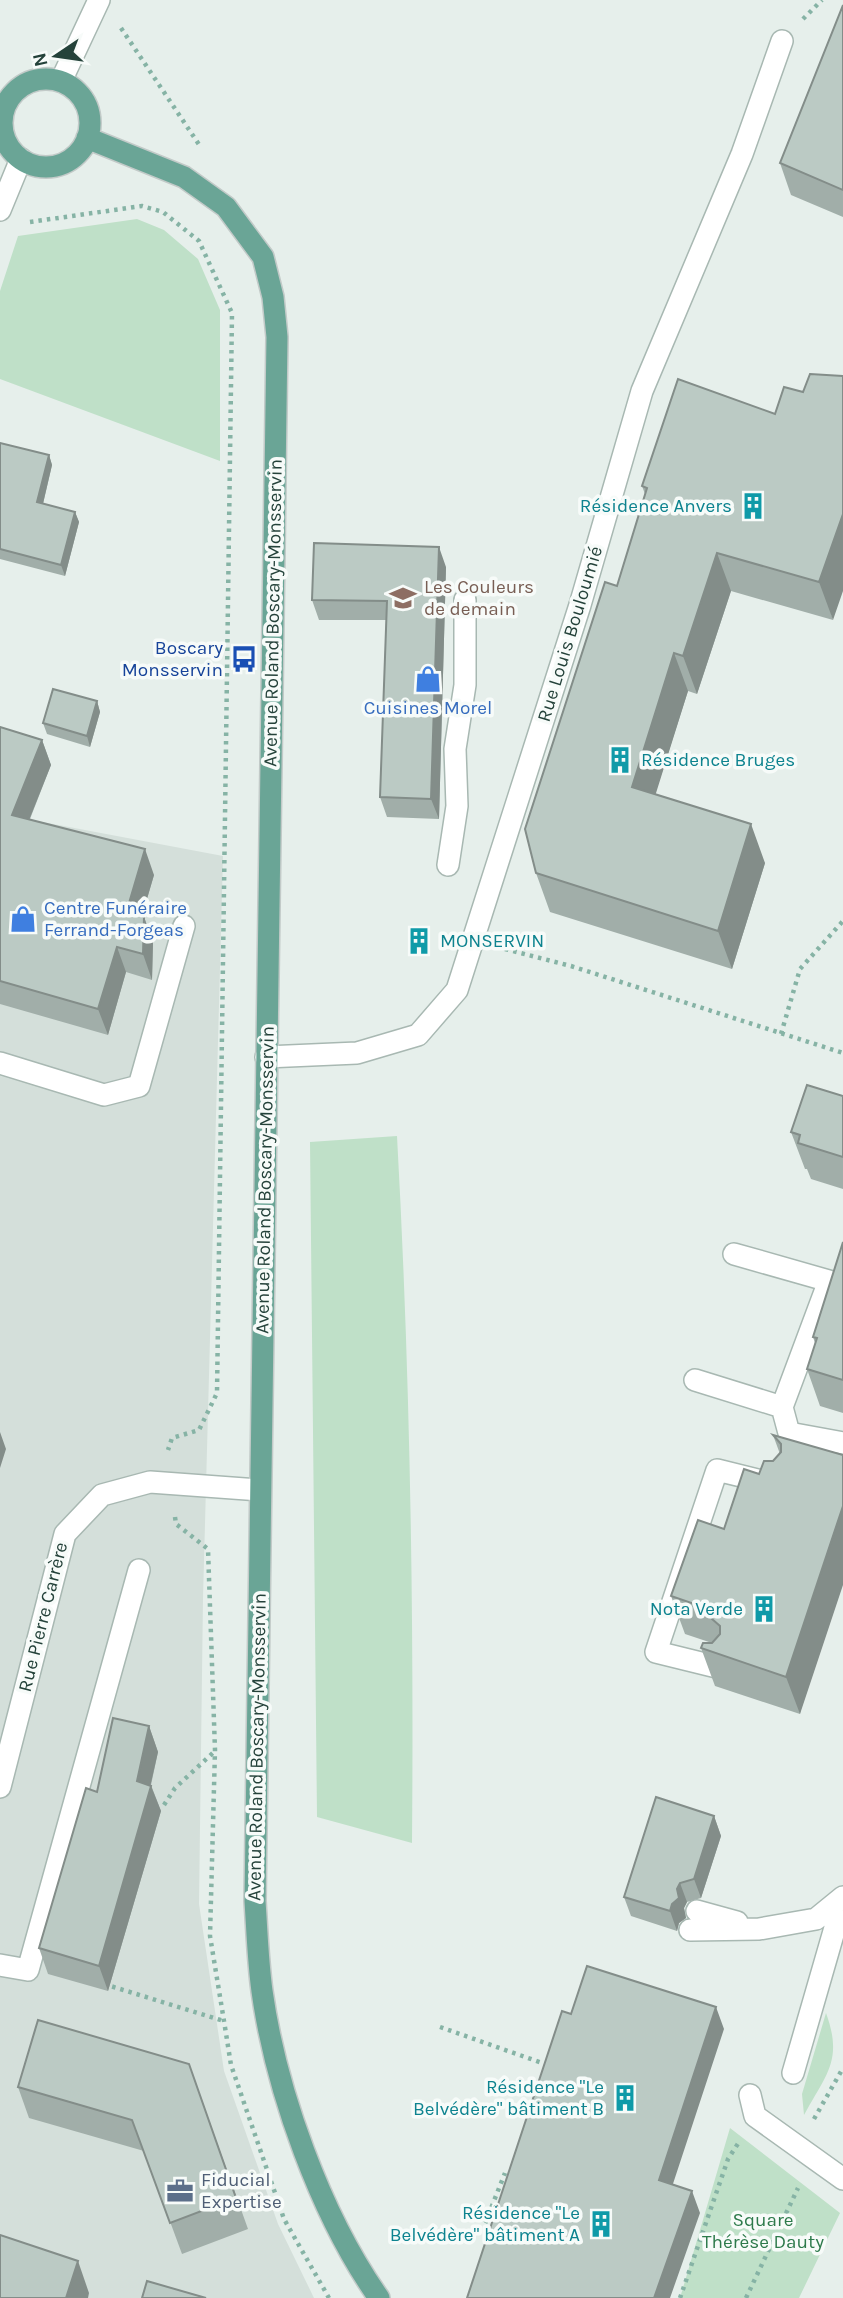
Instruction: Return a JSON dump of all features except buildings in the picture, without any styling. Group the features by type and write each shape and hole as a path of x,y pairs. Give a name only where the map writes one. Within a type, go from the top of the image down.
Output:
{"main road":[{"path":"49,79 61,81 83,98 89,111 87,138 81,149 59,165 46,167 21,159 12,150 2,126 4,100 25,84 49,79"},
{"name":"Avenue Roland Boscary-Monsservin","path":"87,138 184,177 226,207 263,257 273,297 277,337 255,1901 262,1992 282,2079 304,2153 354,2263 379,2298"}],"street":[{"path":"61,81 99,0"},
{"name":"Rue Louis Bouloumié","path":"266,1057 357,1053 418,1035 457,990 580,605 642,391 742,155 782,41"},
{"path":"0,210 21,159"},
{"path":"448,865 457,806 455,749 465,685 465,600"},
{"path":"0,1063 104,1094 139,1086 184,926"},
{"path":"734,1254 829,1281 782,1407 789,1433 843,1443"},
{"path":"695,1380 782,1407"},
{"path":"721,1668 656,1652 717,1470 782,1486"},
{"name":"Rue Pierre Carrère","path":"0,1787 65,1534 102,1495 150,1482 260,1490"},
{"path":"0,1965 28,1970 139,1570"},
{"path":"693,1920 759,1929 816,1919 843,1899"},
{"path":"793,2073 843,1899"},
{"path":"752,2106 843,2179"}],"path":[{"path":"119,24 201,147 197,155"},
{"path":"25,223 142,206 163,212 199,241 232,313 217,1393 199,1430 172,1438 168,1447 168,1482 176,1524 208,1549 215,1750 210,1936 231,2065 284,2219 329,2298"},
{"path":"781,1034 800,969 843,921"},
{"path":"474,941 571,966 843,1053"},
{"path":"164,1805 175,1788 215,1750"},
{"path":"101,1983 224,2021"},
{"path":"440,2028 545,2064"},
{"path":"810,2126 843,2068"},
{"path":"680,2298 728,2159 752,2106"},
{"path":"504,2228 486,2221 505,2172"},
{"path":"746,2298 803,2177"}],"shaded area":[{"path":"0,814 223,856 203,1598 199,1904 224,2071 278,2224 314,2298 0,2298"}],"green space":[{"path":"137,219 164,230 198,259 220,310 220,461 0,379 0,291 18,236"},
{"path":"397,1136 410,1490 412,1843 317,1817 310,1142"},
{"path":"826,2013 831,2029 833,2055 826,2077 804,2115 802,2094"},
{"name":"Square Thérèse Dauty","path":"730,2128 840,2213 799,2298 680,2298"}],"place":[{"name":"Résidence Anvers","path":"753,506"},
{"name":"Les Couleurs de demain","path":"403,598"},
{"name":"Boscary Monsservin","path":"244,659"},
{"name":"Cuisines Morel","path":"428,679"},
{"name":"Résidence Bruges","path":"620,760"},
{"name":"Centre Funéraire Ferrand-Forgeas","path":"23,919"},
{"name":"MONSERVIN","path":"419,941"},
{"name":"Nota Verde","path":"764,1609"},
{"name":"Résidence \"Le Belvédère\" bâtiment B","path":"625,2098"},
{"name":"Fiducial Expertise","path":"180,2191"},
{"name":"Résidence \"Le Belvédère\" bâtiment A","path":"601,2224"}]}
